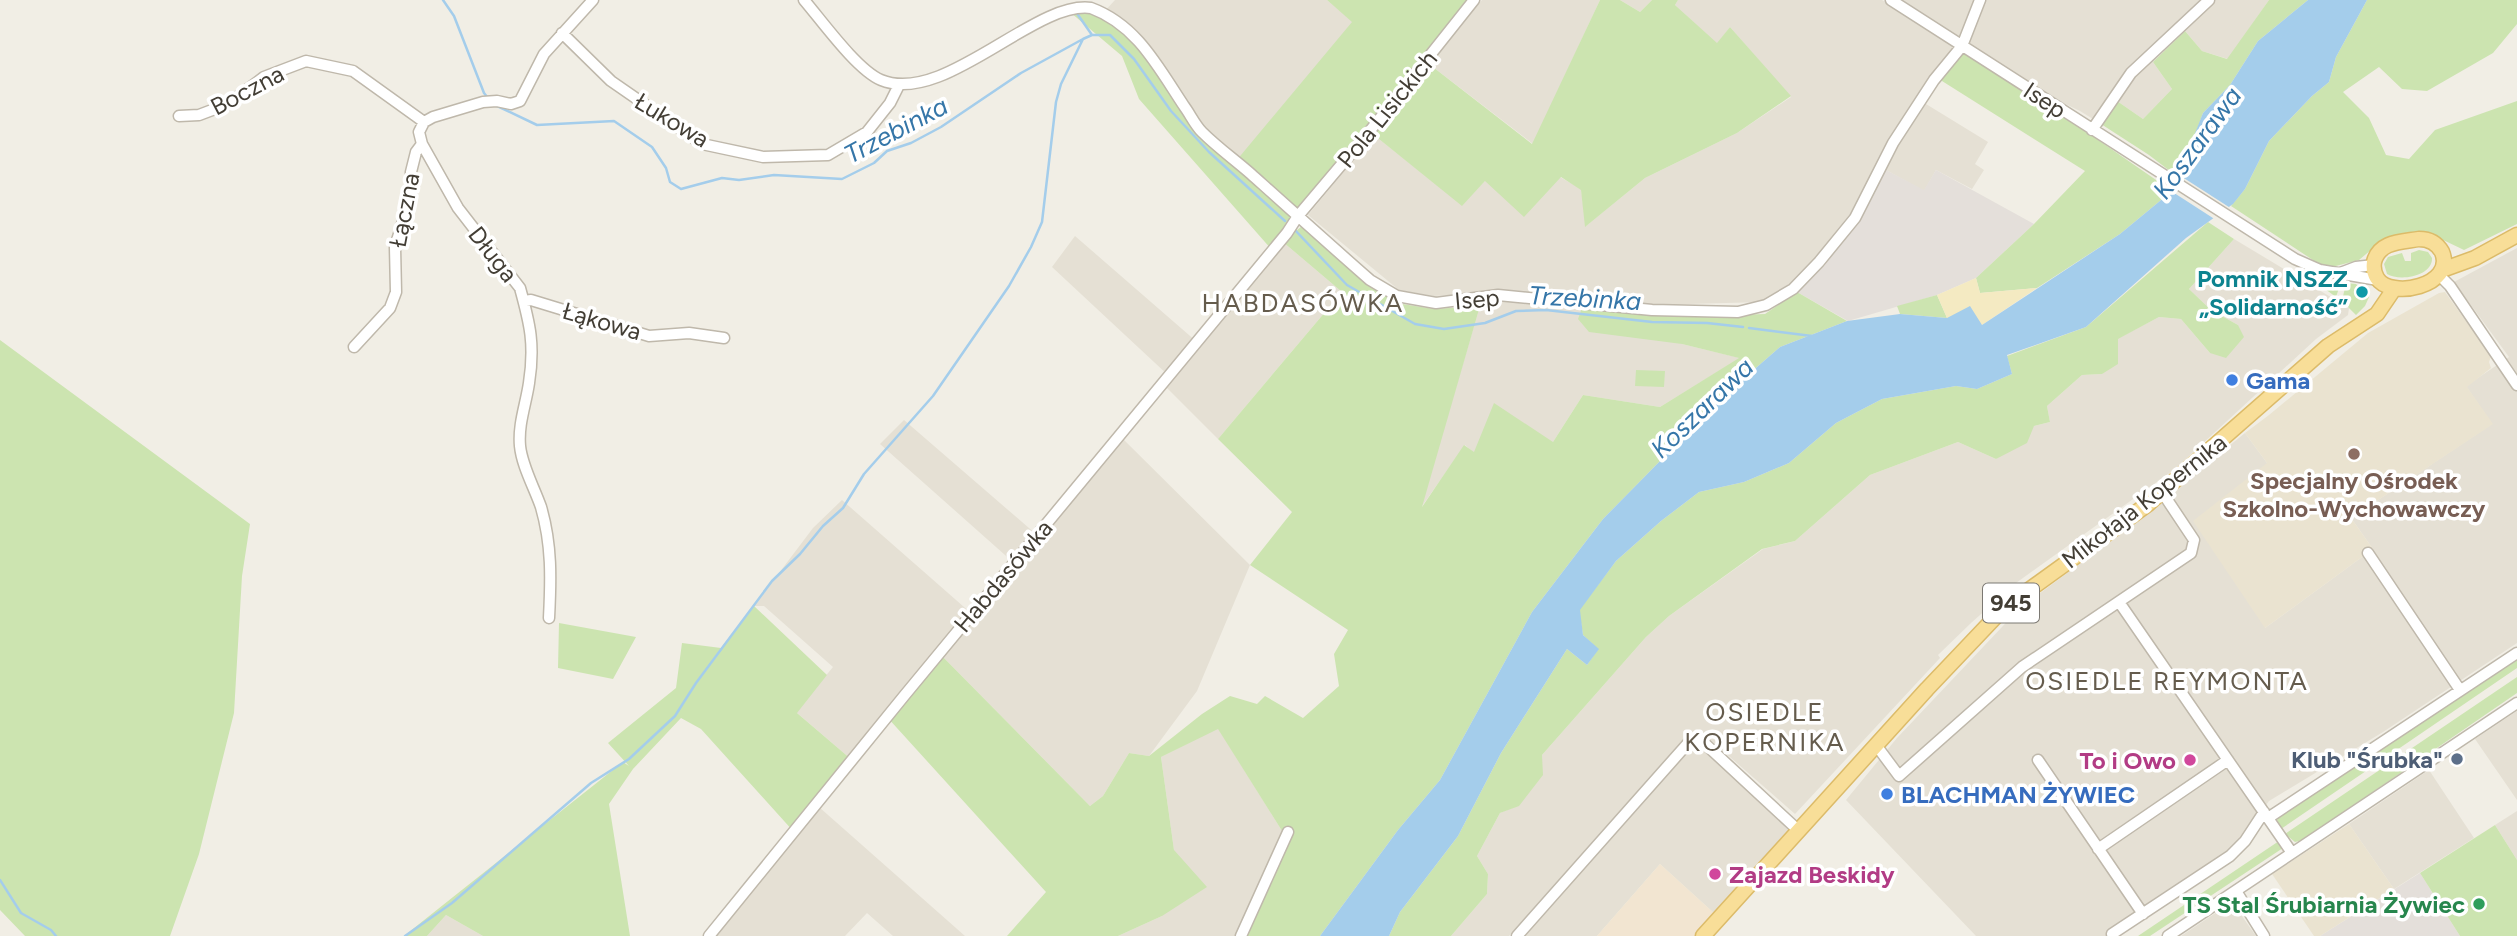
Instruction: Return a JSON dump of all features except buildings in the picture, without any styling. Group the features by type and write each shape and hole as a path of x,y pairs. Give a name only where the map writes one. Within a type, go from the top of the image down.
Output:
{"main road":[{"path":"2441,272 2442,254 2436,244 2429,240 2405,241 2384,247 2377,254 2374,265 2384,284 2428,283 2441,272 2475,258 2517,235"},
{"path":"2442,254 2486,250"},
{"name":"Mikołaja Kopernika","path":"1703,936 2004,608 2162,492 2328,346 2377,314 2384,284"}],"street":[{"path":"422,144 419,132 424,122 483,102 511,104 520,101 544,54 579,7 593,0"},
{"path":"804,0 849,54 880,79 899,85"},
{"name":"Pola Lisickich","path":"1298,216 1474,0"},
{"path":"1891,0 1962,46"},
{"name":"Isep","path":"899,85 948,71 1035,19 1070,6 1087,7 1119,23 1142,43 1201,132 1370,280 1397,296 1436,303 1509,296 1665,310 1738,312 1766,305 1793,289 1855,218 1893,143 1934,80 1962,46 1980,0"},
{"path":"2092,130 2131,73 2209,0"},
{"name":"Łukowa","path":"562,33 611,81 702,144 763,157 828,155 867,132 890,103 899,85"},
{"name":"Isep","path":"1962,46 2301,263 2324,271 2343,272"},
{"name":"Boczna","path":"179,116 199,115 228,104 264,77 306,61 353,71 424,122"},
{"name":"Długa","path":"422,144 458,208 520,288 524,301 534,342 529,383 519,427 520,449 549,538 552,568 549,618"},
{"name":"Łączna","path":"354,347 390,308 396,292 395,247 411,195 411,172 416,152 422,144"},
{"name":"Habdasówka","path":"709,936 1287,233 1298,216"},
{"path":"2343,272 2374,265"},
{"path":"2343,272 2384,284"},
{"path":"2441,272 2517,385"},
{"name":"Łąkowa","path":"524,301 531,300 649,336 689,333 724,338"},
{"path":"1876,745 1899,776 2022,667 2191,552 2194,540 2162,492"},
{"path":"2368,554 2460,690"},
{"path":"2119,602 2292,853"},
{"path":"2112,934 2230,856 2266,815 2517,653"},
{"path":"2168,936 2517,703"},
{"path":"1517,936 1689,742 1702,741 1799,831"},
{"path":"2038,760 2143,914"},
{"path":"2098,849 2228,760"},
{"path":"1241,936 1288,832"},
{"path":"2236,891 2264,936"}],"shaded area":[{"path":"1115,0 1327,0 1353,22 1237,161 1201,132 1103,13"},
{"path":"1482,0 1600,0 1533,144 1429,64"},
{"path":"1620,0 1652,0 1640,12"},
{"path":"1678,0 1882,0 1955,47 1929,77 1889,141 1850,216 1816,260 1789,286 1763,302 1651,305 1511,291 1434,296 1399,290 1308,215 1374,135 1462,205 1485,181 1560,177 1581,189 1586,226 1645,178 1737,133 1791,97 1730,27 1717,44 1675,5"},
{"path":"1891,0 2269,0 2228,59 2202,51 2185,31 2153,62 2172,89 2143,119 2117,101 2101,124 2009,77"},
{"path":"1926,104 1988,142 1975,164 1984,170 1972,189 1936,170 1924,191 1886,170 1898,146"},
{"path":"1886,170 1924,190 1936,170 2034,224 1976,278 1937,295 1848,321 1797,292 1824,266 1859,220"},
{"path":"1075,236 1197,342 1169,376 1052,267"},
{"path":"2234,239 2349,308 2348,315 2316,339 2175,469 2016,583 1971,623 1938,655 1940,658 1795,814 1706,736 1690,735 1509,936 1451,936 1487,894 1488,874 1477,856 1500,813 1519,805 1542,755 1646,637 1669,616 1763,549 1795,541 1870,475 1958,442 1996,459 2034,426 2050,422 2047,406 2082,375 2102,374 2117,339 2159,317 2181,319 2210,353 2238,325 2211,310 2189,289"},
{"path":"1283,242 1342,292 1218,439 1165,386"},
{"path":"2517,248 2517,643 2383,732 2269,801 2237,844 2107,932 2109,936 1976,936 1846,800 1897,738 2019,609 2129,527 2245,433 2267,463 2265,628 2373,549 2351,518 2492,424 2466,386 2509,357 2454,282"},
{"name":"Specjalny Ośrodek Szkolno-Wychowawczy","path":"2445,292 2491,356 2491,368 2467,387 2493,424 2351,518 2373,549 2265,628 2193,521 2267,463 2245,433 2368,333"},
{"path":"1509,300 1582,308 1682,344 1740,358 1660,407 1583,395 1553,442 1474,453 1465,445 1420,509 1480,306"},
{"path":"904,420 1037,535 1014,563 880,444"},
{"path":"1122,438 1250,565 1197,691 1149,756 1129,753 1103,796 1090,806 942,656"},
{"path":"842,500 972,614 852,760 796,712 833,667 764,606 754,606 813,528"},
{"path":"2517,711 2517,800 2475,739"},
{"path":"1218,728 1284,834 1238,936 1118,936 1162,916 1174,850 1161,757"},
{"path":"1702,746 1788,830 1715,914 1660,864 1597,936 1523,936 1691,748"},
{"path":"2429,770 2474,838 2394,889 2349,824"},
{"path":"819,807 965,936 893,936 867,913 845,936 715,936"},
{"path":"2517,811 2517,860 2495,825"},
{"path":"2349,824 2394,889 2320,936 2314,936 2272,874"},
{"path":"1660,864 1715,914 1695,936 1597,936"},
{"path":"2420,873 2460,936 2320,936"},
{"path":"2232,902 2256,936 2181,936"},
{"path":"446,915 483,936 427,936"}],"green space":[{"path":"1327,0 1475,0 1429,64 1532,144 1600,0 1620,0 1640,12 1652,0 1678,0 1675,5 1717,43 1730,27 1791,96 1737,133 1645,178 1585,227 1581,190 1561,177 1524,217 1485,181 1462,206 1374,135 1298,216 1272,250 1139,99 1122,56 1064,7 1076,5 1119,23 1201,132 1236,161 1352,22"},
{"path":"2269,0 2308,0 2258,41 2230,85 2203,113 2179,178 2101,124 2117,101 2143,119 2172,89 2153,62 2185,31 2202,51 2227,59"},
{"path":"2367,0 2517,0 2517,24 2493,53 2427,91 2402,89 2379,67 2343,92 2369,118 2386,155 2409,159 2435,130 2517,101 2517,224 2464,250 2437,237 2378,244 2359,260 2332,267 2322,266 2231,206 2245,189 2269,141 2329,82 2336,57"},
{"path":"1962,46 2172,191 2120,234 2037,288 1980,293 1976,278 2085,171 1942,81 1934,80"},
{"path":"2208,222 2234,239 2189,289 2211,310 2238,325 2244,337 2226,358 2210,353 2181,319 2159,317 2118,339 2118,364 2102,374 2082,375 2047,406 2050,422 2034,426 2027,443 1996,459 1958,442 1870,475 1795,541 1762,549 1669,616 1646,637 1542,755 1543,775 1519,806 1500,813 1477,856 1488,874 1487,894 1451,936 1389,936 1400,912 1458,836 1501,753 1567,649 1587,665 1598,649 1583,635 1579,610 1616,561 1661,521 1699,492 1744,482 1789,463 1836,423 1882,399 1956,386 1977,389 2012,374 2007,356 2086,327"},
{"path":"1302,226 1396,303 1434,309 1480,306 1422,507 1464,445 1474,452 1494,403 1553,442 1583,395 1660,407 1739,358 1682,344 1589,332 1578,319 1582,308 1765,314 1797,292 1847,321 1780,347 1726,394 1603,519 1532,612 1440,780 1398,830 1320,936 1238,936 1284,834 1218,729 1161,757 1174,850 1207,887 1162,916 1118,936 1007,936 1046,892 887,717 942,656 1090,806 1103,796 1129,753 1149,756 1202,714 1230,696 1257,704 1265,696 1303,718 1339,686 1334,654 1348,630 1250,565 1292,512 1218,439 1342,292 1283,242"},
{"path":"2419,250 2428,252 2432,258 2431,264 2422,273 2407,277 2387,274 2384,264 2388,257 2402,253 2405,261 2411,261 2411,253"},
{"path":"2310,278 2341,282 2336,297"},
{"path":"2346,283 2356,284 2369,297 2356,315 2342,301"},
{"path":"1937,295 1947,318 1900,314 1897,306"},
{"path":"0,340 250,524 242,576 234,713 199,854 170,936 25,936 0,910"},
{"path":"1636,370 1665,371 1664,387 1635,386"},
{"path":"754,606 827,675 797,713 852,760 794,832 701,729 681,718 633,769 609,804 630,936 483,936 446,915 427,936 404,936 623,762 629,766 608,743 676,688 682,643 721,648"},
{"path":"559,623 636,637 613,679 558,668"},
{"path":"2517,658 2517,668 2281,829 2277,820 2281,814"},
{"path":"2517,677 2517,693 2303,840 2295,842 2285,834"},
{"name":"TS Stal Śrubiarnia Żywiec","path":"2495,825 2517,860 2517,936 2460,936 2420,873"},
{"path":"2279,841 2283,848 2150,936 2138,936"}],"sand":[{"path":"1976,278 1980,293 2037,288 1982,325 1947,318 1937,295"}],"water":[{"name":"Koszarawa","path":"2308,0 2367,0 2336,57 2329,82 2269,141 2245,189 2233,204 2186,238 2086,327 2007,355 2012,374 1977,389 1956,386 1882,399 1836,423 1789,463 1744,482 1699,492 1661,521 1616,561 1580,610 1583,635 1599,649 1587,665 1567,649 1501,753 1458,836 1400,912 1389,936 1320,936 1398,830 1440,780 1532,612 1603,519 1726,394 1780,347 1847,321 1900,314 1947,318 1970,306 1982,325 2120,234 2172,191 2203,113 2230,85 2258,41"}],"pier":[{"path":"2176,173 2232,209 2216,220 2168,189"}],"waterway":[{"name":"Trzebinka","path":"443,0 454,16 488,98"},
{"path":"1076,12 1092,35"},
{"name":"Trzebinka","path":"495,105 537,125 614,121 652,147 666,168 670,182 681,189 722,178 739,180 774,175 842,179 874,163 887,151 911,143 941,127 1021,73 1083,39 1092,35 1110,35 1134,59 1171,111 1209,152 1285,221"},
{"path":"405,936 452,903 591,783 629,759 675,716 696,683 772,581 843,508 864,474 933,396 1009,286 1042,222 1056,102 1061,84 1083,39"},
{"name":"Trzebinka","path":"1294,229 1347,285 1415,324 1444,329 1485,323 1516,311 1546,310 1652,322 1743,327"},
{"name":"Trzebinka","path":"1749,328 1812,336"},
{"path":"0,880 21,913 51,930 56,936"}],"place":[{"name":"Pomnik NSZZ „Solidarność”","path":"2362,292"},
{"name":"Gama","path":"2232,380"},
{"name":"Specjalny Ośrodek Szkolno-Wychowawczy","path":"2354,454"},
{"name":"Klub \"Śrubka\"","path":"2457,759"},
{"name":"To i Owo","path":"2190,760"},
{"name":"BLACHMAN ŻYWIEC","path":"1887,794"},
{"name":"Zajazd Beskidy","path":"1715,874"},
{"name":"TS Stal Śrubiarnia Żywiec","path":"2479,904"}],"district":[{"name":"HABDASÓWKA","path":"1303,303"},
{"name":"OSIEDLE REYMONTA","path":"2167,681"},
{"name":"OSIEDLE KOPERNIKA","path":"1765,727"}]}
